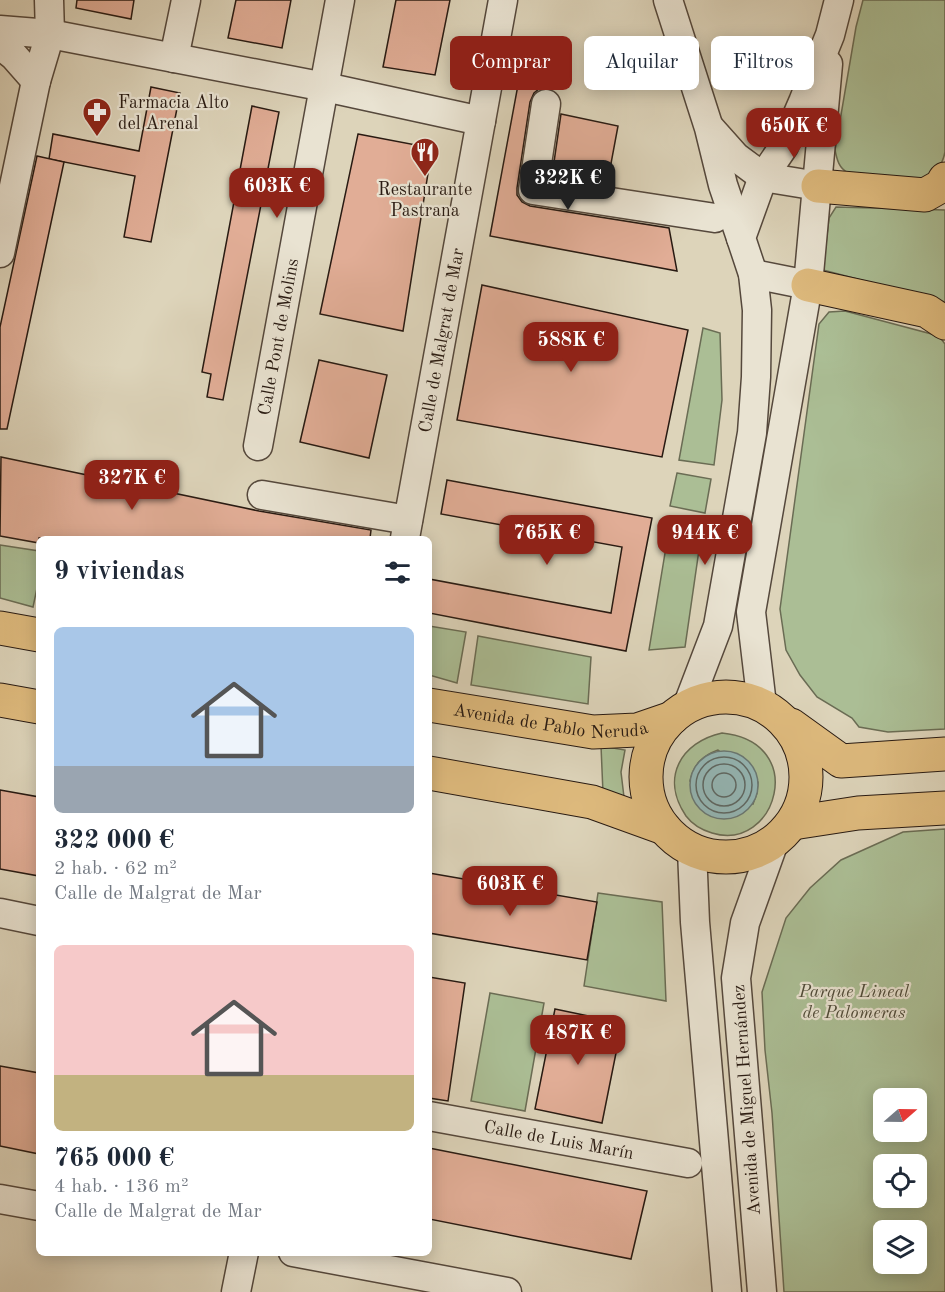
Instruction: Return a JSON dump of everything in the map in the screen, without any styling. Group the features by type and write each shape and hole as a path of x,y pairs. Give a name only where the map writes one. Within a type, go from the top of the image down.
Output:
{"main road":[{"path":"818,186 926,195 941,186 945,179"},
{"path":"808,285 927,311 945,323"},
{"path":"0,628 36,634"},
{"path":"770,710 794,733 804,755 807,778 803,802 783,832 755,852 734,857 712,856 692,850 676,840 664,828 652,807 646,783 648,759 657,737 679,712 705,699 743,698 770,710 841,761 945,754"},
{"path":"0,700 36,706"},
{"name":"Avenida de Pablo Neruda","path":"432,705 593,732 637,730 679,712"},
{"path":"432,774 592,802 664,828"},
{"path":"783,832 858,813 945,808"}],"street":[{"path":"0,248 36,81 50,34 49,0"},
{"path":"174,58 186,0"},
{"name":"Calle Pont de Molins","path":"258,446 326,87 340,0"},
{"name":"Calle de Malgrat de Mar","path":"406,529 503,0"},
{"path":"668,0 709,128 723,185 753,274 757,310 752,433 718,626 679,712"},
{"path":"741,238 763,177 784,147 830,35 840,0"},
{"path":"0,30 50,34 326,87 481,120"},
{"path":"770,710 751,612 808,285 830,35"},
{"path":"0,45 14,56 36,81"},
{"path":"546,104 534,190 715,218"},
{"path":"709,128 736,157 763,177 818,186"},
{"path":"753,274 808,285"},
{"path":"262,495 406,529"},
{"name":"Avenida de Miguel Hernández","path":"742,1287 736,978 745,923 783,832"},
{"name":"Avenida de Miguel Hernández","path":"692,850 695,922 742,1287"},
{"path":"0,913 36,920"},
{"name":"Calle de Luis Marín","path":"432,1117 688,1163"},
{"path":"0,1199 36,1205"},
{"path":"236,1292 242,1256"},
{"path":"314,1256 507,1292"}],"green space":[{"path":"863,0 945,0 945,152 941,164 927,177 908,180 854,175 840,166 835,150 856,27"},
{"path":"836,207 945,210 945,302 823,270 829,218"},
{"path":"845,311 939,336 945,344 945,729 888,732 859,727 852,718 817,697 800,675 786,650 780,609 819,324 829,312"},
{"path":"703,328 720,333 722,400 714,465 679,460"},
{"path":"677,473 711,479 705,513 670,506"},
{"path":"670,523 702,529 685,647 649,650"},
{"path":"0,545 36,551 36,593 33,607 0,598"},
{"path":"432,626 466,632 457,683 432,676"},
{"path":"478,636 591,657 588,704 471,685"},
{"path":"722,733 749,741 767,755 774,774 774,794 766,813 753,827 734,835 712,833 694,824 688,819 678,802 675,775 679,764 695,744","holes":["718,750 758,782 753,804 690,781 700,761"]},
{"path":"601,746 625,750 621,772 624,797 603,793"},
{"name":"Parque Lineal de Palomeras","path":"945,829 945,1292 784,1292 762,992 786,918 810,888 841,860 903,832"},
{"path":"598,893 662,902 666,1001 584,986"},
{"path":"490,993 544,1003 525,1111 471,1101"}],"water":[{"path":"731,751 743,757 752,766 758,778 756,798 748,809 731,819 717,819 700,809 692,798 690,778 700,761 711,753"}],"building":[{"path":"77,0 134,0 131,19 76,8"},
{"path":"236,0 291,0 282,48 228,38"},
{"path":"396,0 450,0 435,75 383,67"},
{"path":"151,87 180,93 151,242 124,237 135,176 49,159 53,134 139,151"},
{"path":"517,90 538,90 530,102 517,188 517,195 522,202 530,206 669,228 677,271 490,236"},
{"path":"252,106 279,112 223,400 207,397 211,374 202,372"},
{"path":"561,114 618,126 607,185 552,176"},
{"path":"358,134 432,148 403,331 320,314"},
{"path":"37,156 64,162 7,429 0,429 0,327"},
{"path":"482,285 688,330 662,457 457,420"},
{"path":"319,360 387,375 369,458 300,442"},
{"path":"1,457 259,511 371,530 370,536 36,536 36,542 0,536"},
{"path":"447,480 652,518 626,651 432,614 432,580 611,613 622,547 441,514"},
{"path":"0,790 36,796 36,875 0,869"},
{"path":"432,874 597,902 587,960 432,934"},
{"path":"432,978 465,983 448,1101 432,1098"},
{"path":"555,1009 622,1023 602,1123 535,1109"},
{"path":"0,1066 36,1072 36,1153 0,1146"},
{"path":"432,1149 647,1191 631,1259 432,1220"}],"place":[{"name":"Farmacia Alto del Arenal","path":"97,138"},
{"name":"Restaurante Pastrana","path":"425,178"}]}
